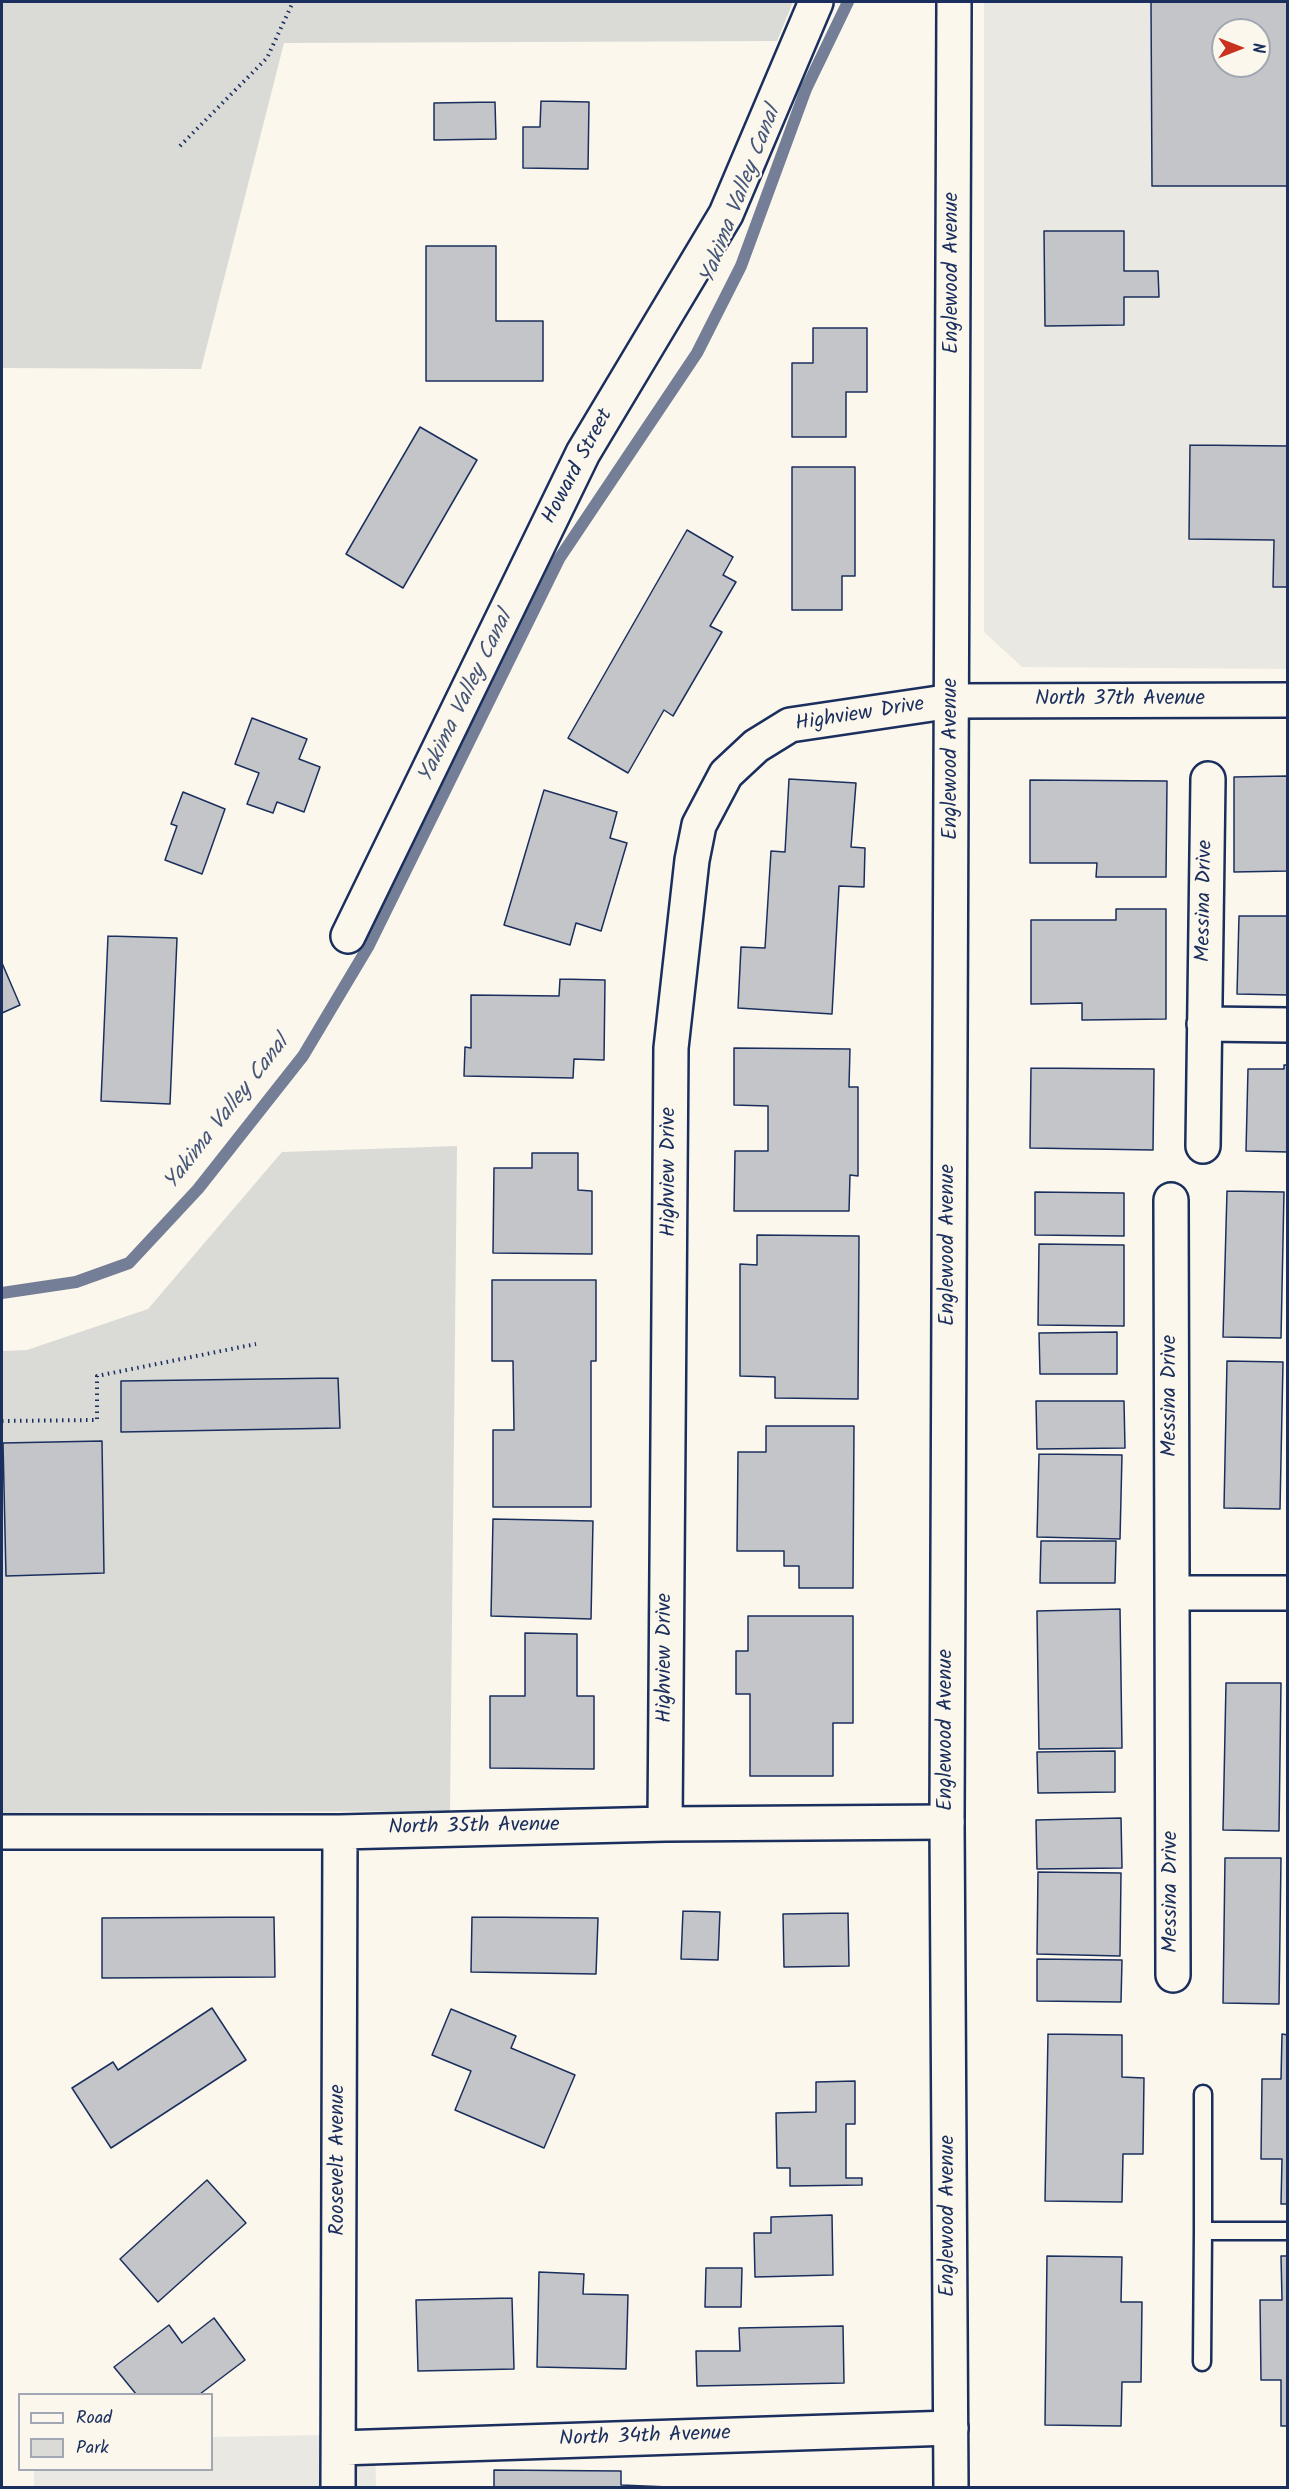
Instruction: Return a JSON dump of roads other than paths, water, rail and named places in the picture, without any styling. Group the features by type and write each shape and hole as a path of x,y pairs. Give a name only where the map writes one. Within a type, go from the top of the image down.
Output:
{"street":[{"name":"Howard Street","path":"348,936 583,453 726,214 816,2"},
{"name":"Englewood Avenue","path":"951,2487 947,1822 954,2"},
{"name":"North 37th Avenue","path":"952,701 1287,700"},
{"name":"Highview Drive","path":"664,1824 671,1048 692,860 699,825 726,774 756,746 790,724 952,701"},
{"name":"Messina Drive","path":"1203,1146 1208,779"},
{"path":"1204,1024 1287,1025"},
{"name":"Messina Drive","path":"1171,1200 1173,1975"},
{"path":"1172,1593 1287,1593"},
{"name":"North 35th Avenue","path":"2,1832 340,1832 664,1824 947,1822"},
{"name":"Roosevelt Avenue","path":"338,2487 340,1832"},
{"name":"North 34th Avenue","path":"339,2448 951,2428"}],"lane":[{"path":"1202,2362 1203,2094"},
{"path":"1203,2231 1287,2231"}],"waterway":[{"name":"Yakima Valley Canal","path":"2,1293 76,1282 129,1263 198,1189 303,1056 368,947 559,559 697,353 741,266 806,89 848,2"}]}
